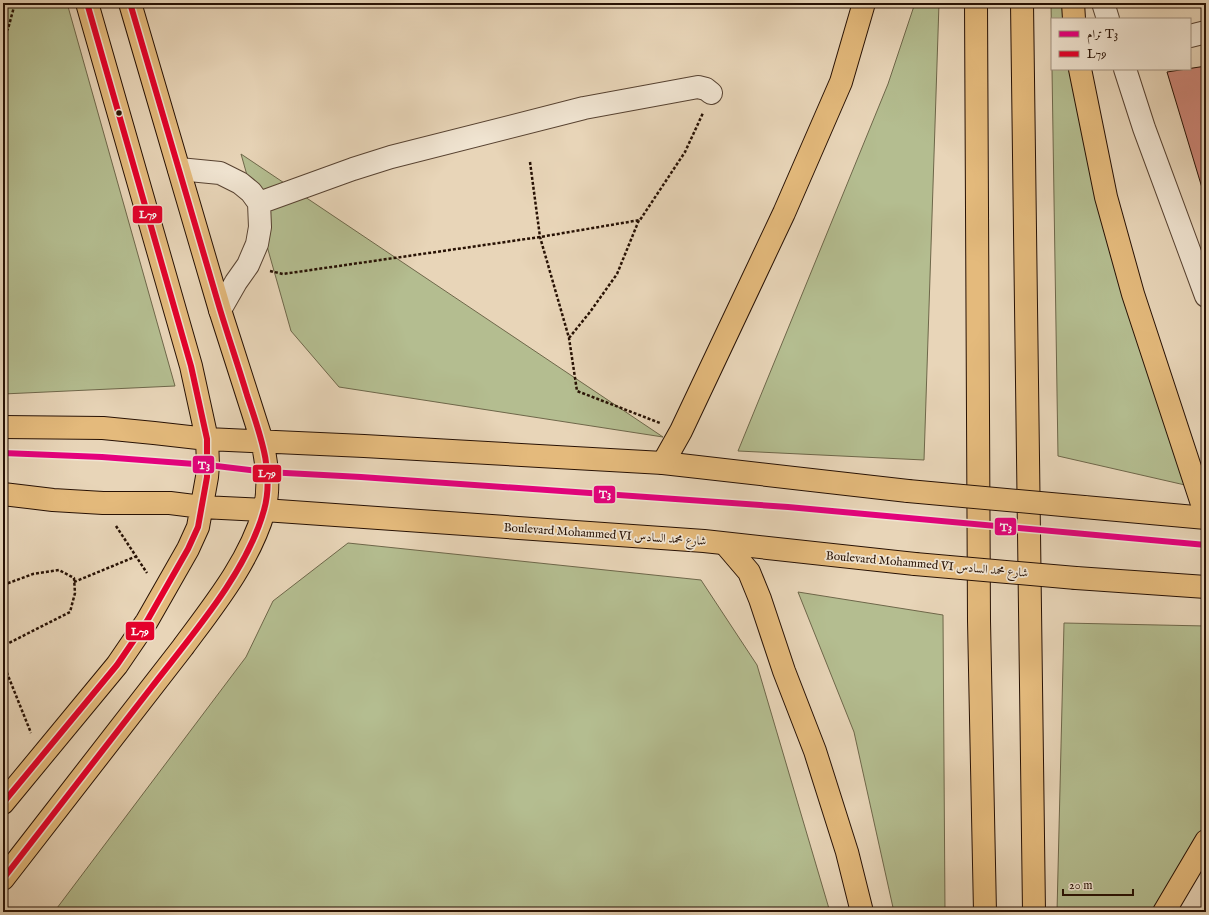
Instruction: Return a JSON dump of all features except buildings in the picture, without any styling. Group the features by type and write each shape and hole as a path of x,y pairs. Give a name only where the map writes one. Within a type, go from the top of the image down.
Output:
{"main road":[{"path":"3,803 117,665 147,621 188,549 198,527 208,464 207,439 191,366 87,3"},
{"path":"3,879 207,614 239,567 254,537 264,510 267,480 262,441 220,310 130,3"},
{"path":"663,463 681,431 784,213 838,89 864,3"},
{"path":"976,3 979,621 985,912"},
{"path":"1022,3 1034,912"},
{"path":"1073,3 1074,18"},
{"path":"3,428 103,428 207,439 663,463 908,491 1206,517 1133,294 1106,197 1080,70"},
{"name":"Boulevard Mohammed VI شارع محمد السادس","path":"3,494 53,500 103,503 170,503 202,507 704,541 915,564 1076,578 1206,587"},
{"path":"726,544 749,572 760,599 784,671 815,752 847,852 862,912"},
{"path":"1164,912 1206,841"}],"street":[{"path":"1103,3 1108,18"},
{"path":"1191,36 1206,32"},
{"path":"1125,70 1144,128 1206,296"},
{"path":"259,203 391,157 584,108 698,87 706,89 711,93"},
{"path":"179,169 220,173 240,183 251,192 259,203 260,227 257,244 248,265 236,282 220,310"}],"path":[{"path":"3,35 8,29 15,3"},
{"path":"569,338 617,274 640,220 685,152 711,93"},
{"path":"530,162 540,237 569,338 576,391 681,431"},
{"path":"248,265 283,274 540,237 640,220"},
{"path":"103,503 120,534 137,556 144,570 163,592"},
{"path":"74,582 137,556"},
{"path":"3,585 33,574 59,570 74,578 75,593 70,612 3,646"},
{"path":"3,663 41,756"}],"green space":[{"path":"3,3 67,3 175,386 3,394"},
{"path":"915,3 939,3 924,460 738,451 888,84"},
{"path":"1051,3 1067,3 1070,18 1051,18"},
{"path":"1052,70 1078,70 1185,485 1058,456"},
{"path":"241,154 663,437 339,387 291,331"},
{"path":"348,543 701,580 757,665 830,912 54,912 246,657 273,601"},
{"path":"798,592 943,615 945,912 894,912 854,732"},
{"path":"1064,623 1206,626 1206,826 1153,912 1057,912"}],"tram line":[{"name":"T3","path":"3,453 102,457 208,465 267,472 361,477 788,507 1206,545"}],"transit line":[{"name":"L79","path":"3,803 117,665 147,621 188,549 198,527 207,477 207,439 191,366 87,3"},
{"name":"L79","path":"3,879 216,604 245,557 256,534 267,495 267,466 261,437 219,306 130,3"}]}
